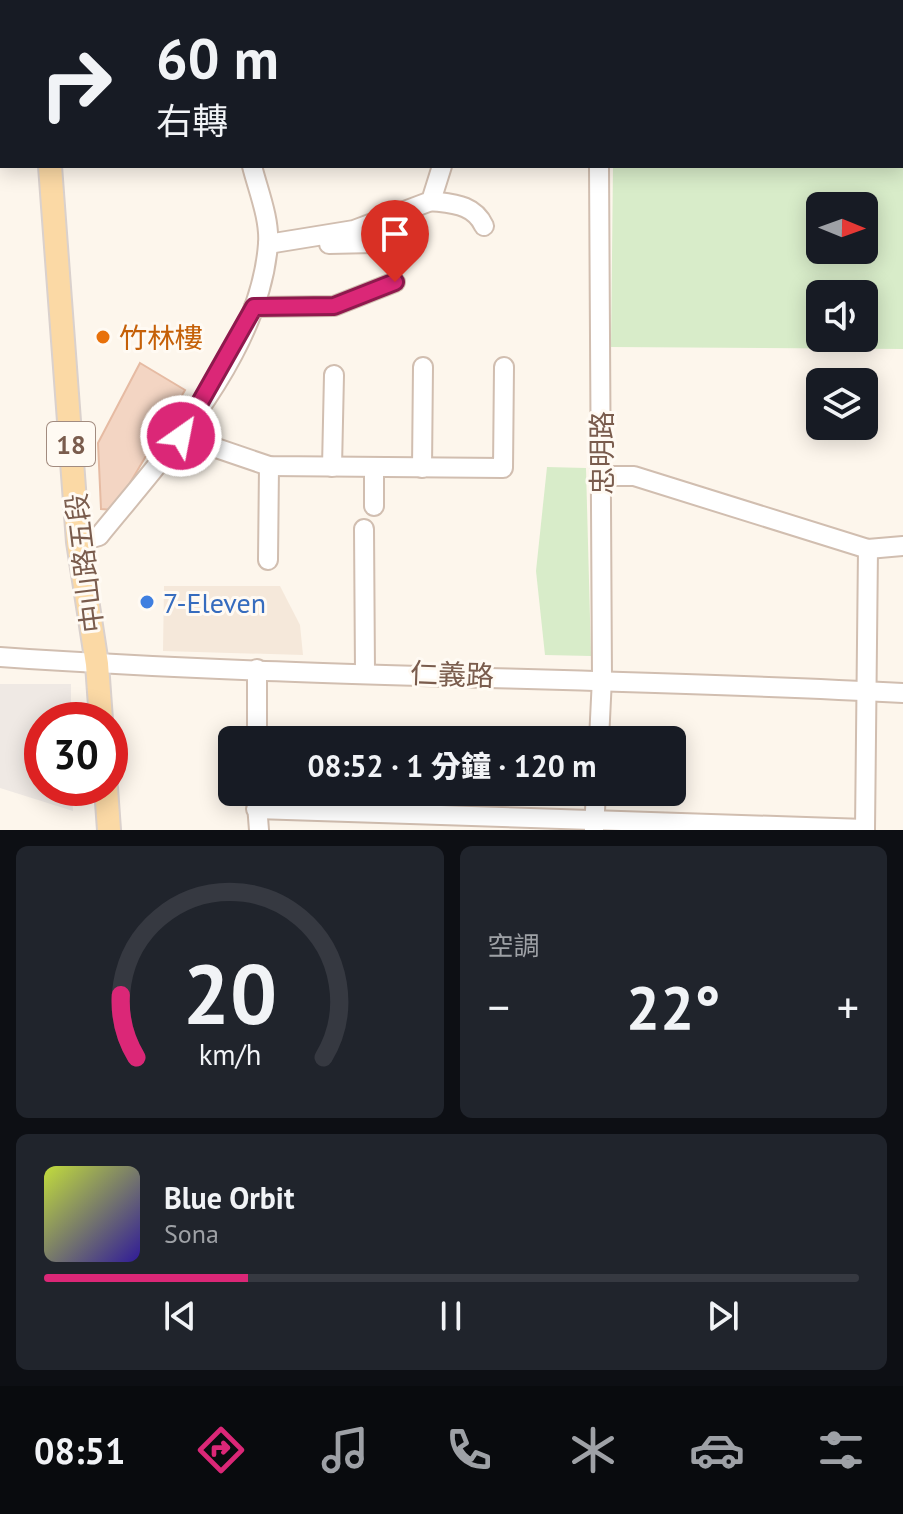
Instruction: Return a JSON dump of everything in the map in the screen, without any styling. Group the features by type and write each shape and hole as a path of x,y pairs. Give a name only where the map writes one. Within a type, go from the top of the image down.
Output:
{"main road":[{"name":"中山路五段","path":"50,168 78,542 97,664 100,702"},
{"path":"107,806 109,830"}],"street":[{"path":"78,542 99,536 181,436 254,307 268,244 252,168"},
{"path":"431,201 441,168"},
{"name":"忠明路","path":"599,168 600,726"},
{"path":"268,244 354,230 431,201 466,206 480,217 484,226"},
{"path":"268,244 374,243"},
{"path":"254,307 334,306 395,282"},
{"path":"422,468 423,367"},
{"path":"181,436 269,466 503,468 504,367"},
{"path":"332,467 334,375"},
{"path":"268,560 269,466"},
{"path":"374,467 374,506"},
{"path":"601,481 612,476 634,476 868,549 903,546"},
{"path":"364,529 365,672"},
{"path":"337,806 594,825 865,830 864,691 868,549"},
{"name":"仁義路","path":"0,657 97,664 602,678 903,693"},
{"path":"257,669 257,726"},
{"path":"257,806 259,830"}],"shaded area":[{"path":"164,586 280,586 300,625 303,655 163,651"},
{"path":"0,684 71,684 71,702 24,702 24,796 0,788"}],"green space":[{"path":"613,168 903,168 903,349 878,349 878,280 806,280 806,348 611,347"},
{"path":"547,467 586,468 591,656 545,655 536,571"}],"building":[{"path":"140,363 185,390 114,510 101,509 98,443"}],"place":[{"name":"竹林樓","path":"103,337"},
{"name":"7-Eleven","path":"147,602"}],"route":[{"path":"181,436 231,353 254,307 334,306 395,282"}]}
